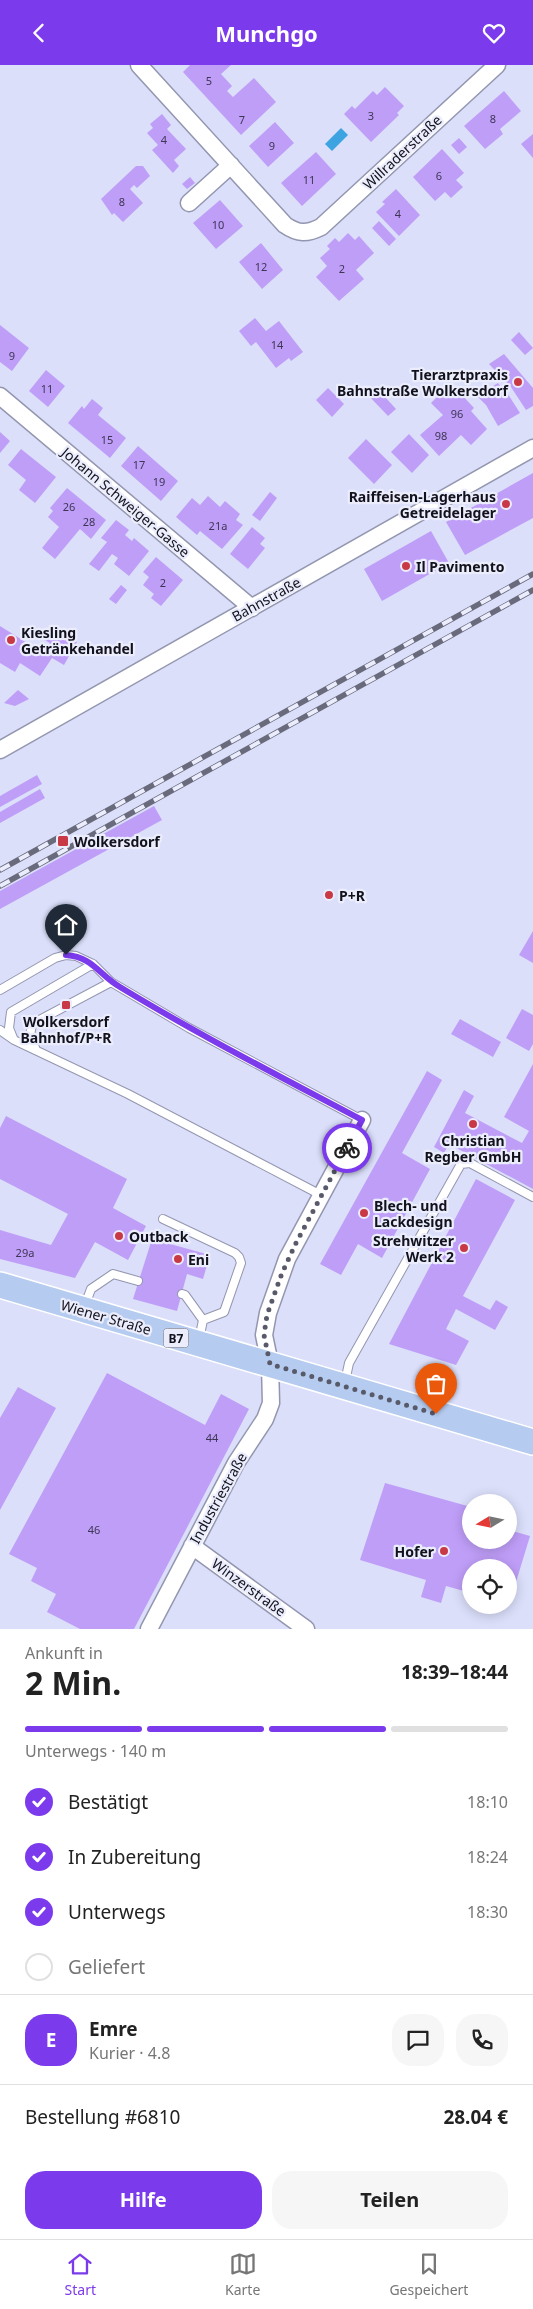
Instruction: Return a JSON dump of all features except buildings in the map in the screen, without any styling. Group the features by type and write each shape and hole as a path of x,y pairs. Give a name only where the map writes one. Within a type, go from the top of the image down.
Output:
{"main road":[{"name":"Wiener Straße","path":"0,1285 82,1311 270,1364 533,1443"}],"street":[{"path":"139,65 231,165 189,203"},
{"name":"Willraderstraße","path":"231,165 285,225 294,231 303,233 321,227 497,65"},
{"name":"Johann Schweiger-Gasse","path":"0,396 252,607"},
{"name":"Bahnstraße","path":"0,750 533,448"},
{"path":"270,1364 264,1335 267,1315 287,1259 362,1120"},
{"name":"Industriestraße","path":"149,1629 236,1463 265,1419 271,1403 270,1364"},
{"name":"Winzerstraße","path":"192,1546 306,1629"}],"lane":[{"path":"0,991 61,957 76,956 93,964 111,982 189,1028 362,1120"},
{"path":"14,1040 9,1028 12,1012 93,964"},
{"path":"36,1050 30,1036 32,1024 111,982"},
{"path":"0,1030 14,1040 128,1094 321,1195"},
{"path":"344,1387 350,1363 461,1164 470,1163 533,1197"},
{"path":"163,1219 235,1253 239,1257 240,1263 224,1312 203,1320"},
{"path":"82,1311 91,1289 113,1274 138,1281"},
{"path":"182,1294 185,1295 203,1320 199,1345"}],"water":[{"path":"341,128 348,135 332,151 325,144"}],"railway":[{"path":"0,870 533,574"},
{"path":"0,886 533,590"}],"way so far":[{"path":"347,1148 287,1259 267,1315 264,1335 270,1364 436,1414"}],"place":[{"name":"Tierarztpraxis Bahnstraße Wolkersdorf","path":"518,382"},
{"name":"Raiffeisen-Lagerhaus Getreidelager","path":"506,504"},
{"name":"Il Pavimento","path":"406,566"},
{"name":"Kiesling Getränkehandel","path":"11,640"},
{"name":"Wolkersdorf","path":"63,841"},
{"name":"P+R","path":"329,895"},
{"name":"Wolkersdorf Bahnhof/P+R","path":"66,1005"},
{"name":"Christian Regber GmbH","path":"473,1124"},
{"name":"Blech- und Lackdesign","path":"364,1213"},
{"name":"Outback","path":"119,1236"},
{"name":"Strehwitzer Werk 2","path":"464,1248"},
{"name":"Eni","path":"178,1259"},
{"name":"Hofer","path":"444,1551"}],"route":[{"path":"66,955 76,956 93,964 111,982 189,1028 362,1120 347,1148"}]}
